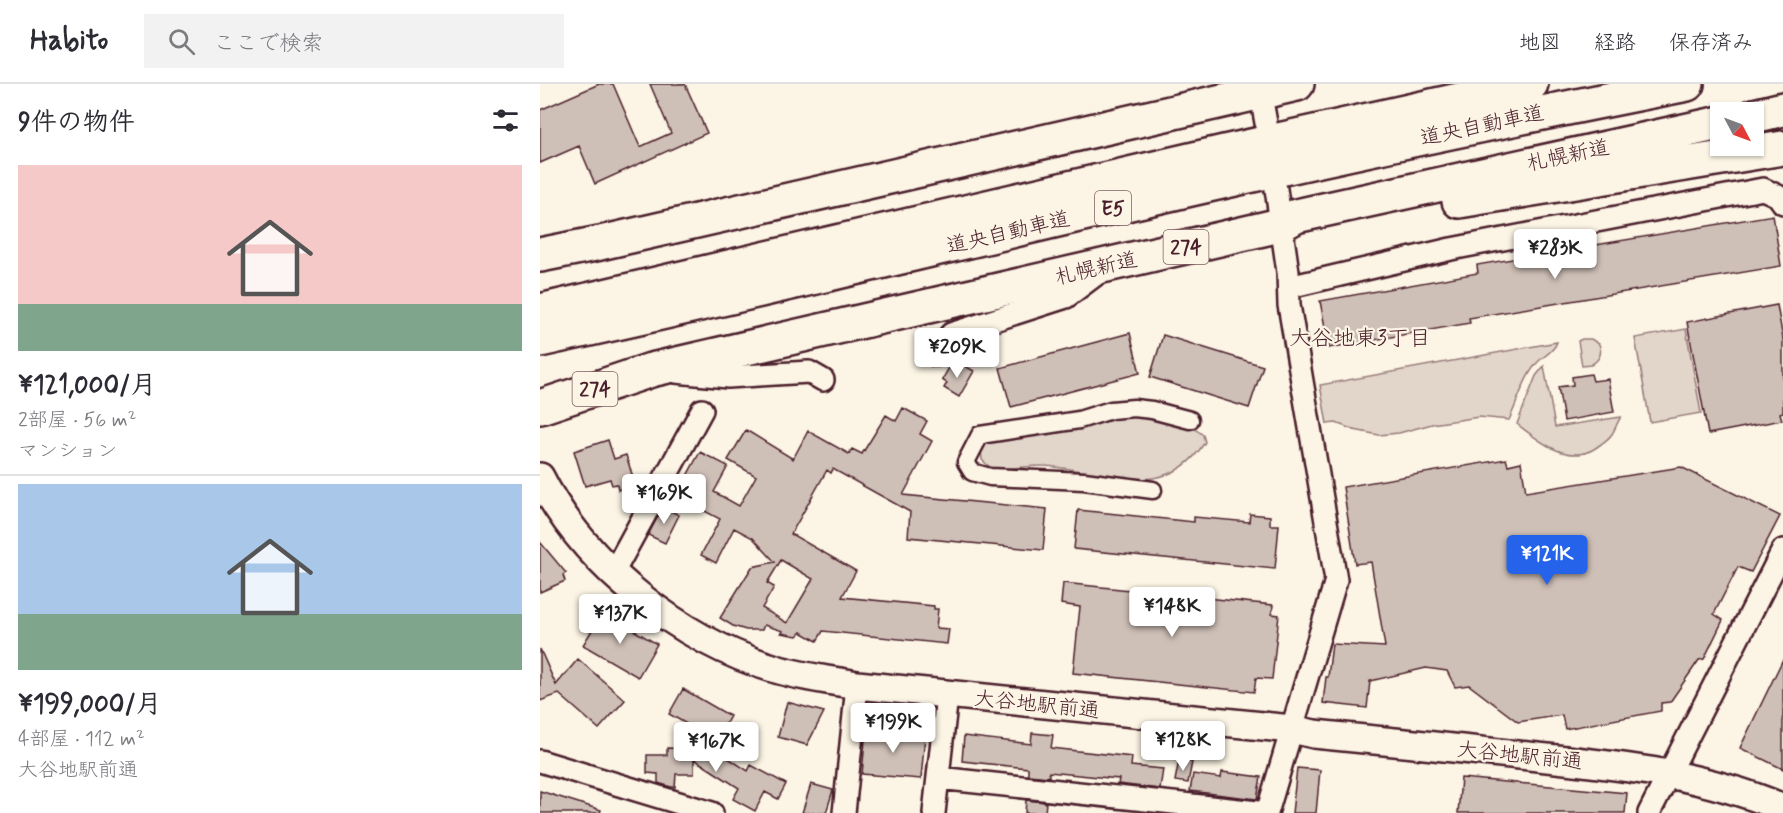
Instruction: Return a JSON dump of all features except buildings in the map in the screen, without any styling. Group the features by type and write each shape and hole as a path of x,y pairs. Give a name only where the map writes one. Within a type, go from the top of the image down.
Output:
{"highway":[{"path":"547,255 1268,96 1297,84"},
{"name":"道央自動車道","path":"540,310 1258,144 1531,84"},
{"name":"道央自動車道","path":"540,340 704,304 1241,177 1498,121 1687,84"},
{"path":"1764,114 1783,109"},
{"name":"札幌新道","path":"651,370 1281,225 1296,216 1710,125"},
{"path":"1281,225 1295,227 1783,148"},
{"name":"274","path":"540,407 651,370"}],"street":[{"path":"938,778 1267,813 1336,580 1289,305 1288,272 1276,189"},
{"path":"1288,287 1451,249 1763,189 1778,196 1783,203"},
{"path":"934,355 951,334 1066,297 1108,265"},
{"path":"651,370 728,377 809,372 823,380"},
{"name":"札幌新道","path":"540,391 651,370"},
{"path":"1153,490 1084,481 990,477 972,472 966,462 980,435 1079,420 1111,410 1134,408 1152,410 1190,420"},
{"path":"613,573 702,410"},
{"name":"大谷地駅前通","path":"540,477 560,511 579,536 613,573 643,599 692,632 747,659 803,676 856,685 947,695 1292,729 1314,734 1691,778 1783,808"},
{"path":"1649,813 1691,778 1783,550"},
{"path":"844,813 856,685"},
{"path":"934,813 947,695"},
{"path":"540,761 712,813"}],"shaded area":[{"path":"1686,329 1701,413 1650,422 1635,338"},
{"path":"1591,339 1599,344 1600,356 1591,365 1582,366 1578,341"},
{"path":"1557,342 1553,349 1532,369 1509,420 1479,417 1379,435 1354,430 1336,423 1327,424 1320,385"},
{"path":"1544,366 1555,427 1621,417 1610,436 1594,449 1574,454 1553,449 1517,424 1536,376"},
{"path":"1114,416 1160,418 1183,424 1203,435 1205,442 1189,461 1171,473 1151,478 1131,479 1043,466 992,469 982,460 981,450 986,443 1081,427"}],"district":[{"name":"大谷地東3丁目","path":"1360,337"}]}
